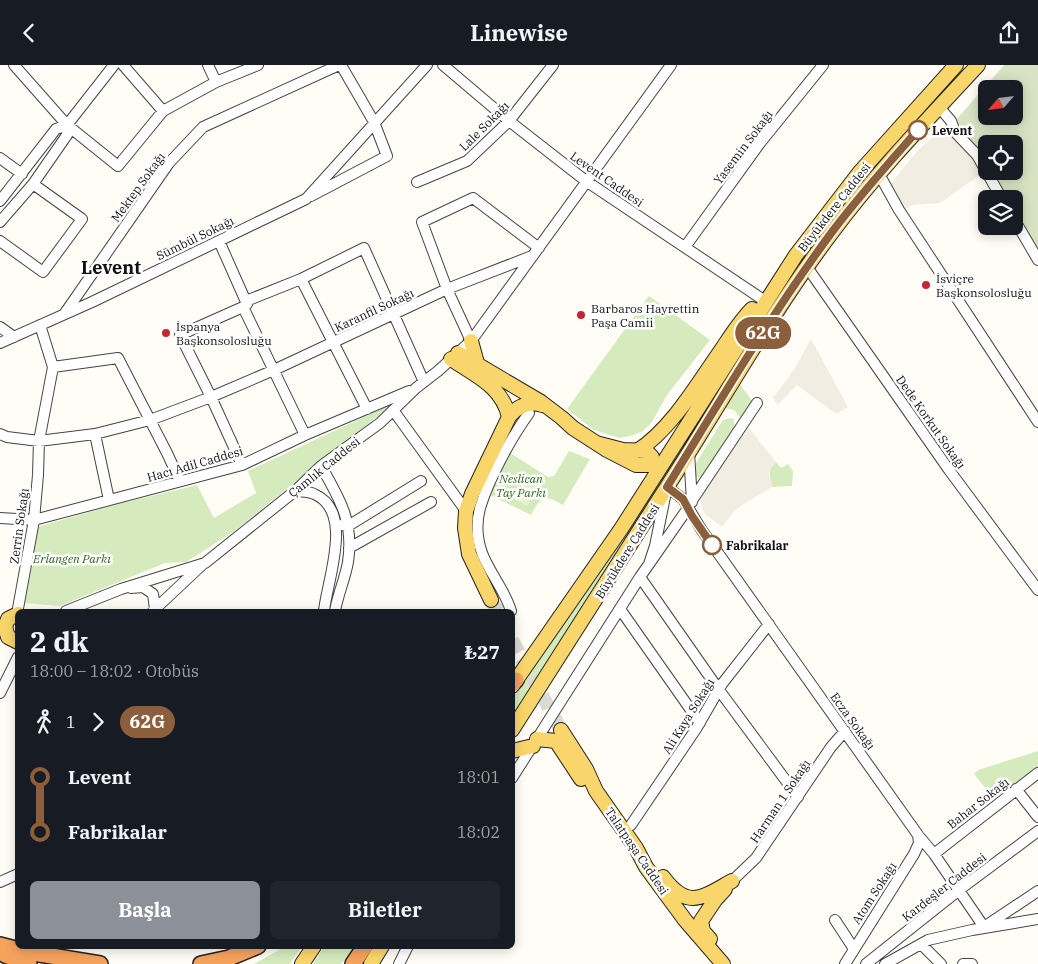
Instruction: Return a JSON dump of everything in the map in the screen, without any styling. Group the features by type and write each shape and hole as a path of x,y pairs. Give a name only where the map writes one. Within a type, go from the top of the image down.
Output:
{"highway":[{"path":"0,945 15,949"},
{"path":"15,949 100,964"},
{"path":"202,964 229,958 251,949"},
{"path":"240,964 267,949"},
{"path":"353,964 363,949"},
{"path":"0,953 30,964"}],"main road":[{"name":"Büyükdere Caddesi","path":"515,682 646,491 796,255 841,195 956,65"},
{"name":"Büyükdere Caddesi","path":"515,725 772,319 807,267 849,211 880,174 978,65"},
{"path":"637,451 650,443 671,421 744,318 751,310 765,301"},
{"path":"471,341 477,363"},
{"path":"454,356 477,363 548,408 573,428"},
{"path":"454,356 498,392 505,401 509,417"},
{"path":"491,600 469,554 465,528 466,511 472,494 512,412 526,405 540,404 548,408"},
{"path":"502,433 513,420 529,413 545,415 573,428 596,443 607,450 636,465 648,465 652,461 650,453 646,451 608,447 596,443"},
{"path":"636,465 644,479 646,491 667,487"},
{"path":"8,619 8,637 15,641"},
{"path":"0,646 15,642"},
{"name":"Talatpaşa Caddesi","path":"561,730 586,769 596,791 636,848 646,867 685,920 720,961"},
{"path":"515,750 535,743 556,741 627,846 646,867"},
{"path":"586,769 672,889 686,897 698,899 732,881"},
{"path":"720,961 711,941 703,931 701,921 715,900 732,881"},
{"path":"302,964 312,949"},
{"path":"371,964 380,949"}],"street":[{"path":"14,65 67,125 118,166 163,111 216,82 258,65"},
{"path":"0,201 56,129 67,125 114,65"},
{"path":"123,65 163,111"},
{"path":"208,65 216,82"},
{"path":"340,65 374,122"},
{"name":"Mektep Sokağı","path":"65,314 169,163 203,127 340,65"},
{"name":"Sümbül Sokağı","path":"306,199 427,65"},
{"name":"Levent Caddesi","path":"443,65 509,121 586,181 765,301"},
{"name":"Lale Sokağı","path":"416,182 467,161 509,121 553,65"},
{"path":"471,341 447,289 422,222 473,198 536,252 671,65"},
{"name":"Yasemin Sokağı","path":"686,247 760,143 823,65"},
{"path":"939,107 951,121 955,132 977,155 997,190"},
{"name":"Sümbül Sokağı","path":"0,343 219,241 306,199 388,156 374,122"},
{"path":"0,223 33,184 66,135 67,125"},
{"path":"0,158 22,174"},
{"path":"880,174 899,210 1038,422"},
{"path":"0,241 43,272 82,219 33,184"},
{"path":"1023,234 1038,260"},
{"path":"219,241 244,304 305,435"},
{"path":"242,465 180,335 364,248 394,315 420,385"},
{"name":"Karanfil Sokağı","path":"0,434 7,437 39,441 96,434 150,420 274,370 447,289 536,252"},
{"name":"Çamlık Caddesi","path":"71,609 121,589 205,563 294,491 321,466 380,423 471,341 536,252"},
{"name":"Dede Korkut Sokağı","path":"807,267 944,462 1038,590"},
{"path":"301,279 367,409"},
{"path":"40,325 53,367 118,358 180,481"},
{"path":"0,327 14,337"},
{"name":"Zerrin Sokağı","path":"8,619 34,520 39,441 53,367"},
{"name":"Hacı Adil Caddesi","path":"0,518 34,520 242,465 305,435 420,385"},
{"path":"515,773 640,577 690,505 756,403"},
{"path":"393,411 466,511"},
{"path":"510,609 508,601 482,554 478,539 478,522 480,508 491,482 510,443 529,413"},
{"path":"96,434 109,500"},
{"path":"689,452 690,505"},
{"path":"321,466 343,505 350,535 348,563 335,609"},
{"path":"335,524 348,525 421,481"},
{"path":"649,564 662,517 667,487 690,505"},
{"path":"294,491 312,493 323,499 333,513 336,533 334,560 324,609"},
{"path":"349,548 431,502"},
{"name":"Ecza Sokağı","path":"690,505 701,529 918,835 934,854 984,927"},
{"path":"155,609 205,563"},
{"path":"640,577 719,690 798,797"},
{"path":"121,589 143,587 153,594 154,609"},
{"path":"620,609 700,723"},
{"name":"Ali Kaya Sokağı","path":"631,825 700,723 719,690 769,624"},
{"path":"0,693 15,663"},
{"name":"Harman 1 Sokağı","path":"732,881 756,858 830,747 845,731"},
{"name":"Bahar Sokağı","path":"934,854 1038,773"},
{"path":"1016,789 1038,817"},
{"name":"Kardeşler Caddesi","path":"866,964 959,890 1038,831"},
{"name":"Atom Sokağı","path":"845,964 914,854 919,843 918,835"},
{"path":"0,882 15,875"},
{"path":"984,927 1038,891"},
{"path":"835,920 854,949"},
{"path":"884,964 928,940 984,927 1037,920"},
{"path":"920,944 941,964"},
{"path":"400,963 407,949"},
{"path":"963,964 972,964"}],"green space":[{"path":"1004,65 1038,65 1038,252 1023,225 1023,190 1003,190 996,180 1023,180 1023,135 978,135 978,152 956,120 978,95 978,125 1023,125 1023,80 991,80"},
{"path":"649,296 710,340 667,395 652,422 643,431 619,438 594,430 567,409"},
{"path":"739,383 753,402 742,419 734,410 724,408"},
{"name":"Erlangen Parkı","path":"394,403 233,532 186,562 165,563 60,606 24,603 37,527 114,505 197,485 214,518 256,493 248,471"},
{"path":"734,419 734,427 701,478 695,476 696,463 723,420"},
{"name":"Neslican Tay Parkı","path":"569,451 590,459 563,505 551,499 543,499 537,504 531,515 490,495 510,453 548,477 554,476"},
{"path":"776,462 781,468 788,464 793,471 792,486 772,487 770,470"},
{"path":"528,476 541,483 527,506 514,499"},
{"path":"635,518 638,520 515,714 515,693"},
{"path":"1038,751 1038,768 994,799 974,774 978,770"},
{"path":"281,949 300,949 290,964 254,964"},
{"path":"322,949 354,949 341,964 313,964"}],"shaded area":[{"path":"948,121 978,164 978,176 940,203 912,205 903,211 889,186 918,150 939,132"},
{"path":"811,339 848,407 836,414 797,385 778,405 773,398 795,368"},
{"path":"749,428 776,462 772,465 769,473 772,487 742,505 722,527 705,514 701,504 700,492 711,474"}],"tunnel":[{"path":"491,600 496,609"},
{"path":"515,646 561,730"}],"bus line":[{"name":"62G","path":"712,545 683,499 667,487 772,319 807,267 849,211 918,130"}],"place":[{"name":"Levent","path":"918,130"},
{"name":"İsviçre Başkonsolosluğu","path":"926,285"},
{"name":"Barbaros Hayrettin Paşa Camii","path":"581,315"},
{"name":"İspanya Başkonsolosluğu","path":"166,333"},
{"name":"Fabrikalar","path":"712,545"}],"district":[{"name":"Levent","path":"111,267"}]}
